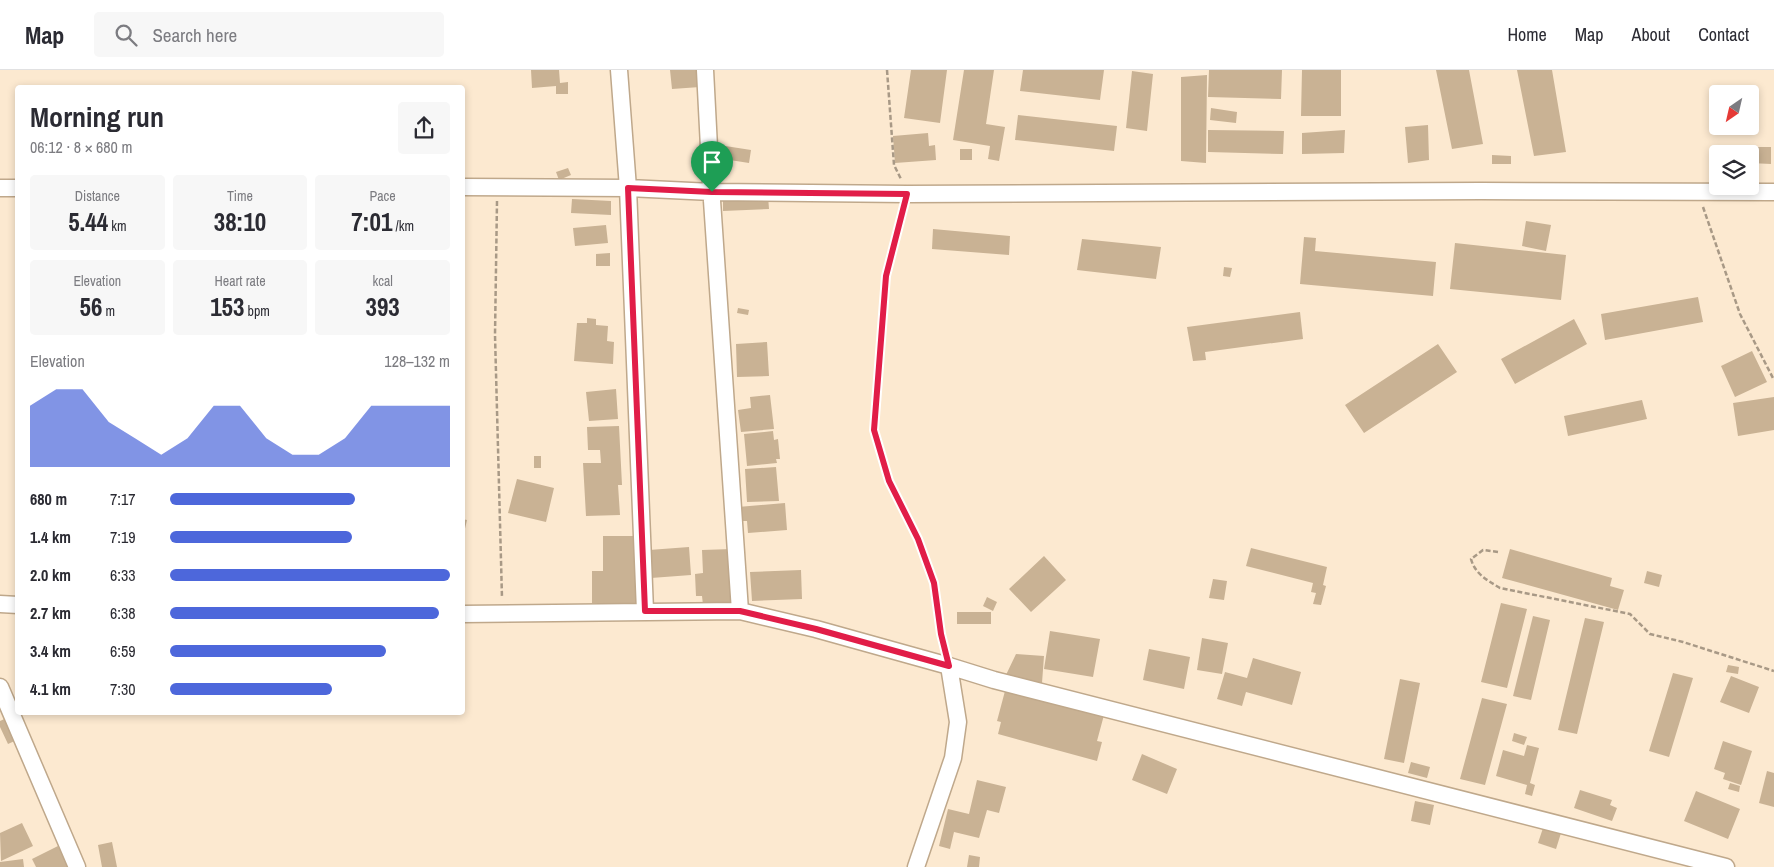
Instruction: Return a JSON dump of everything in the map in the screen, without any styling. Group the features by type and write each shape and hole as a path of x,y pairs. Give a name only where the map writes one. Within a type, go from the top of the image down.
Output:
{"street":[{"path":"619,70 628,188 645,611"},
{"path":"705,70 740,611"},
{"path":"0,188 15,188"},
{"path":"465,188 628,188 712,192 907,194 1774,192"},
{"path":"0,604 15,605"},
{"path":"465,614 740,611 816,629 994,680 1726,867"},
{"path":"916,867 953,758 958,722 949,666"},
{"path":"0,687 77,867"}],"path":[{"path":"887,70 894,165 907,194 886,276 874,430 889,481 918,539 934,583 941,634 949,666"},
{"path":"497,187 496,336 502,614"},
{"path":"1697,191 1740,314 1774,380"},
{"path":"1498,552 1483,550 1472,559 1474,566 1483,577 1500,588 1630,614 1650,634 1683,642 1774,671"}],"building":[{"path":"531,70 559,70 560,83 568,82 568,94 556,94 556,86 532,88"},
{"path":"670,70 698,70 700,87 672,89"},
{"path":"911,70 947,70 940,123 904,118"},
{"path":"964,70 994,70 986,124 1005,127 999,161 988,159 990,146 953,140"},
{"path":"1023,70 1104,70 1100,100 1020,91"},
{"path":"1209,70 1282,70 1281,99 1208,97"},
{"path":"1302,70 1341,70 1341,116 1301,116"},
{"path":"1436,70 1469,70 1483,144 1452,149"},
{"path":"1517,70 1552,70 1566,152 1534,156"},
{"path":"1132,71 1153,74 1147,131 1126,128"},
{"path":"1207,75 1206,163 1181,161 1181,77"},
{"path":"1211,108 1237,112 1236,123 1210,120"},
{"path":"1018,115 1117,126 1114,151 1015,140"},
{"path":"1428,125 1429,160 1408,163 1405,127"},
{"path":"1208,130 1284,131 1283,154 1208,152"},
{"path":"1345,130 1344,153 1302,154 1302,133"},
{"path":"928,133 929,146 935,145 936,160 895,163 893,136"},
{"path":"719,145 751,150 749,163 717,158"},
{"path":"1759,147 1771,147 1771,164 1759,163"},
{"path":"960,149 972,149 972,160 960,160"},
{"path":"1492,155 1511,156 1511,164 1492,164"},
{"path":"568,168 571,175 559,180 556,172"},
{"path":"768,196 769,209 723,211 723,198"},
{"path":"572,199 611,201 611,215 571,213"},
{"path":"1526,221 1551,225 1546,251 1522,246"},
{"path":"606,225 608,243 575,246 573,228"},
{"path":"933,229 1010,236 1009,255 932,249"},
{"path":"1304,237 1316,238 1315,251 1436,262 1433,296 1300,284"},
{"path":"1082,239 1161,247 1156,279 1077,270"},
{"path":"1455,243 1566,255 1561,300 1450,289"},
{"path":"610,253 610,266 596,266 596,254"},
{"path":"1224,267 1232,268 1230,277 1223,276"},
{"path":"1698,297 1703,322 1605,340 1601,314"},
{"path":"738,308 749,310 748,315 737,313"},
{"path":"1300,312 1303,339 1205,352 1206,360 1193,361 1187,327"},
{"path":"587,318 596,319 596,325 608,326 607,341 614,342 613,364 574,361 577,323 587,323"},
{"path":"1574,319 1587,344 1515,384 1501,359"},
{"path":"767,342 769,376 737,377 736,344"},
{"path":"1438,344 1457,372 1364,433 1345,405"},
{"path":"1752,351 1767,382 1735,397 1721,366"},
{"path":"616,389 618,419 589,421 586,392"},
{"path":"770,395 774,429 741,432 738,410 751,408 750,397"},
{"path":"1774,397 1774,430 1738,436 1733,403"},
{"path":"1642,400 1647,419 1568,436 1564,416"},
{"path":"619,426 622,485 618,485 620,515 586,516 583,463 601,463 600,450 588,450 587,427"},
{"path":"773,431 774,440 778,439 780,459 776,459 777,463 747,466 744,434"},
{"path":"534,456 541,456 541,468 534,468"},
{"path":"776,467 779,501 747,502 745,469"},
{"path":"517,479 554,488 546,522 508,513"},
{"path":"785,503 787,530 748,533 747,521 740,521 738,507"},
{"path":"603,536 634,536 634,572 639,572 639,603 592,603 592,571 603,571"},
{"path":"689,547 691,575 651,578 649,550"},
{"path":"1251,548 1327,567 1323,585 1326,586 1321,605 1313,604 1316,593 1311,592 1313,583 1246,566"},
{"path":"732,549 735,603 703,605 702,596 696,596 695,574 703,573 702,550"},
{"path":"1510,549 1612,578 1610,586 1624,590 1618,610 1502,578"},
{"path":"1044,556 1066,580 1031,612 1009,589"},
{"path":"801,570 802,599 752,601 750,572"},
{"path":"1647,571 1662,575 1659,587 1644,583"},
{"path":"1213,579 1227,581 1224,600 1209,598"},
{"path":"987,597 997,602 993,611 983,606"},
{"path":"1501,603 1527,609 1507,688 1481,682"},
{"path":"957,612 991,612 991,624 957,624"},
{"path":"1533,616 1550,620 1531,700 1513,696"},
{"path":"1585,618 1604,622 1577,734 1558,730"},
{"path":"1050,631 1100,639 1093,677 1044,669"},
{"path":"1202,638 1228,643 1222,674 1197,670"},
{"path":"1149,649 1190,657 1184,689 1143,680"},
{"path":"1016,654 1044,656 1042,683 1005,677"},
{"path":"1253,658 1301,672 1292,705 1246,692 1242,706 1217,699 1225,672 1247,678"},
{"path":"1728,665 1739,667 1738,674 1726,672"},
{"path":"1673,673 1693,678 1669,757 1649,751"},
{"path":"1731,676 1759,687 1749,713 1720,702"},
{"path":"1400,679 1420,683 1404,763 1384,759"},
{"path":"1005,691 1041,701 1042,698 1104,715 1097,741 1102,742 1097,761 998,734 1001,722 997,721"},
{"path":"1482,698 1507,704 1485,785 1460,779"},
{"path":"9,717 19,739 8,744 0,727 0,721"},
{"path":"1514,733 1527,737 1524,745 1512,741"},
{"path":"1723,741 1752,751 1741,785 1723,779 1725,773 1714,769"},
{"path":"1527,745 1539,748 1530,783 1535,785 1532,796 1525,794 1527,785 1496,776 1503,750 1524,756"},
{"path":"1142,754 1177,769 1167,794 1132,780"},
{"path":"1411,762 1430,767 1427,778 1408,773"},
{"path":"1767,771 1774,773 1774,807 1759,803"},
{"path":"977,780 1006,787 999,813 987,810 979,838 954,832 950,849 939,846 948,809 969,814"},
{"path":"1730,783 1740,786 1739,792 1728,789"},
{"path":"1580,790 1612,800 1610,805 1617,808 1612,821 1574,808"},
{"path":"1696,791 1740,809 1728,839 1684,821"},
{"path":"1415,801 1434,805 1430,825 1411,821"},
{"path":"22,823 33,846 1,861 0,833"},
{"path":"1543,828 1561,833 1556,849 1538,843"},
{"path":"112,842 117,867 102,867 98,845"},
{"path":"58,846 69,867 36,867 32,859"},
{"path":"969,855 980,857 979,867 967,867"},
{"path":"23,859 24,867 0,867 0,862"}],"route":[{"path":"628,188 712,192 907,194 886,276 874,430 889,481 918,539 934,583 941,634 949,666 816,629 740,611 645,611 628,188"}]}
